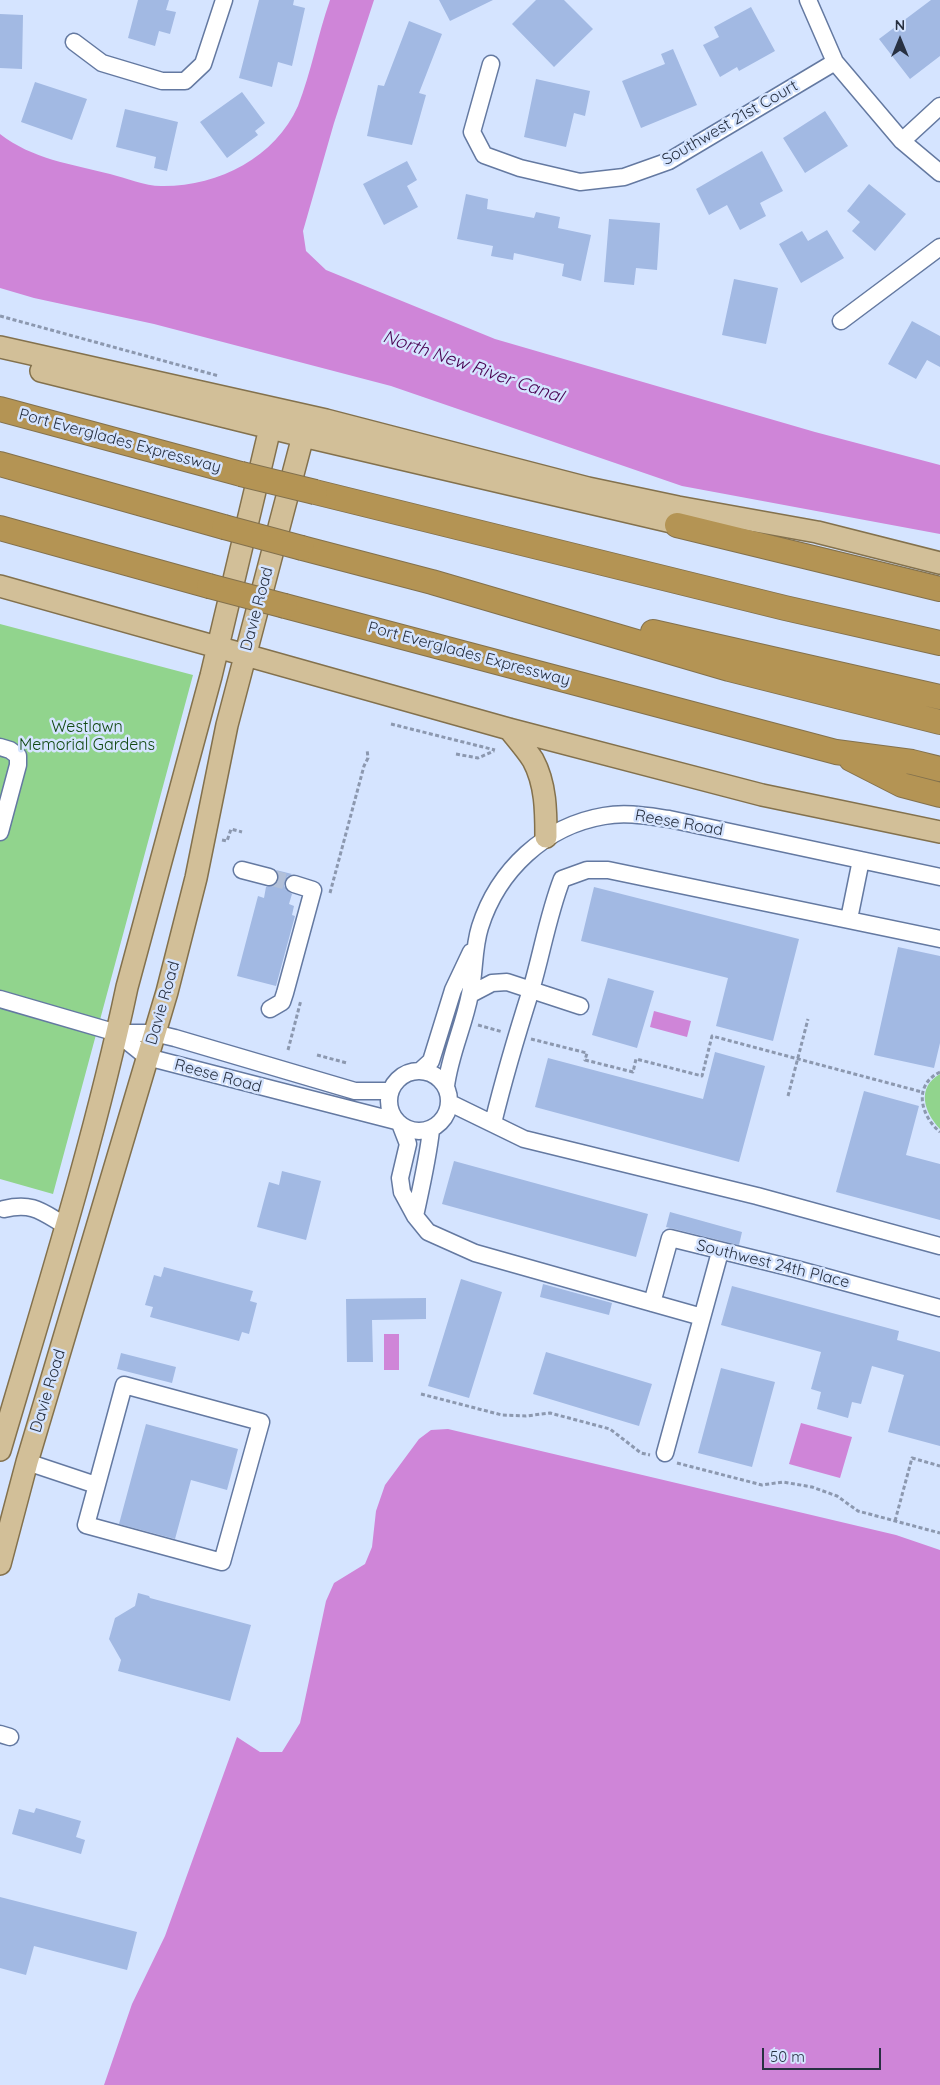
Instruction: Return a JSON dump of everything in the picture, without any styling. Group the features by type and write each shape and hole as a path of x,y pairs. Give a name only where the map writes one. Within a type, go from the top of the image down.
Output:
{"highway":[{"name":"Port Everglades Expressway","path":"0,409 241,474 785,608 940,643"},
{"path":"0,464 224,527 432,582 730,669 940,722"},
{"path":"676,524 940,589"},
{"name":"Port Everglades Expressway","path":"0,528 209,586 836,752 912,762 940,769"},
{"path":"432,582 940,697"},
{"path":"836,752 902,785 940,796"}],"main road":[{"path":"0,348 326,420 588,488 678,507 817,532 937,562"},
{"path":"0,361 303,436 676,524 937,562"},
{"name":"Davie Road","path":"0,1450 66,1226 118,1033 128,987 211,676 270,428"},
{"name":"Davie Road","path":"0,1564 27,1462 154,1033 196,878 218,762 303,436"},
{"path":"0,586 192,641 217,646 510,728 762,795 940,832"},
{"path":"510,728 533,761 541,781 546,808 546,837"}],"street":[{"path":"74,42 102,63 162,81 186,81 203,64 224,0"},
{"path":"808,0 835,62 902,141 940,174"},
{"name":"Southwest 21st Court","path":"491,64 472,132 484,155 520,168 580,182 624,177 669,161 835,62"},
{"path":"902,141 940,106"},
{"path":"841,320 940,246"},
{"path":"0,747 10,750 18,756 18,765 0,832"},
{"name":"Reese Road","path":"420,1071 431,1061 453,990 476,941 495,891 512,869 546,837 574,823 605,816 633,814 669,819 940,877"},
{"path":"849,919 861,860"},
{"path":"242,870 269,877"},
{"path":"493,1123 516,1035 562,879 587,870 608,870 940,939"},
{"path":"270,1009 282,1002 286,993 313,890 294,884"},
{"name":"Reese Road","path":"446,1086 449,1067 471,994 476,941"},
{"path":"471,994 492,983 507,982 580,1006"},
{"path":"0,999 118,1033"},
{"name":"Reese Road","path":"118,1033 154,1033 226,1052 355,1091 390,1091"},
{"name":"Reese Road","path":"118,1033 147,1057 398,1123"},
{"path":"398,1123 416,1132 431,1130 444,1119 450,1103 446,1086 435,1075 420,1071 402,1076 390,1091 389,1106 408,1144 400,1178 402,1192 415,1216 428,1232 475,1253 702,1317"},
{"path":"450,1103 524,1139 766,1199 940,1246"},
{"path":"415,1216 425,1160 429,1152 431,1130"},
{"path":"1,1213 22,1205 37,1209 66,1226"},
{"name":"Southwest 24th Place","path":"652,1303 670,1238 720,1252 796,1269 940,1308"},
{"path":"664,1457 720,1252"},
{"path":"124,1385 261,1422 222,1562 86,1526 96,1485 124,1385"},
{"path":"27,1462 96,1485"}],"path":[{"path":"0,316 224,377"},
{"path":"391,724 495,750 478,758 456,754"},
{"path":"788,1096 808,1020"},
{"path":"462,1021 587,1053 585,1060 633,1072 636,1059 702,1076 712,1036 922,1092"},
{"path":"317,1055 347,1062"},
{"path":"940,1072 928,1080 922,1092 924,1111 930,1122 940,1132"},
{"path":"422,1394 502,1415 526,1416 550,1413 610,1429 641,1453 664,1457 762,1485 783,1482 812,1487 837,1496 858,1511 940,1533"},
{"path":"895,1521 912,1458 940,1466"}],"green space":[{"name":"Westlawn Memorial Gardens","path":"0,624 193,675 53,1194 0,1179"},
{"path":"940,1074 940,1129 927,1108 925,1093 932,1080"}],"water":[{"name":"North New River Canal","path":"330,0 374,0 334,123 303,231 306,251 326,270 495,339 815,432 940,465 940,534 682,486 391,386 154,324 34,298 0,288 0,134 25,149 52,160 149,185 182,185 223,175 242,166 259,154 275,141 288,124 303,93"},
{"path":"654,1011 691,1021 687,1037 650,1027"},
{"path":"384,1334 399,1334 399,1370 384,1370"},
{"path":"801,1423 852,1437 840,1478 789,1464"},
{"path":"448,1429 896,1535 940,1550 940,2085 104,2085 132,2004 165,1936 237,1737 260,1752 282,1752 300,1723 326,1601 334,1583 365,1564 372,1547 376,1511 385,1485 419,1439 431,1430"}],"building":[{"path":"138,0 169,0 166,10 176,12 170,34 159,31 155,46 128,38"},
{"path":"259,0 294,0 293,5 305,8 292,66 278,62 272,87 239,78"},
{"path":"439,0 493,0 450,21"},
{"path":"536,0 564,0 593,29 554,67 512,24"},
{"path":"931,0 940,0 940,56 910,79 879,39"},
{"path":"751,7 775,51 739,71 737,67 720,77 703,45 719,37 714,27"},
{"path":"0,14 23,15 22,69 0,68"},
{"path":"409,21 442,34 419,93 426,95 412,145 367,136 378,85 384,86"},
{"path":"673,49 697,105 641,128 622,81 665,64 661,54"},
{"path":"536,79 590,91 585,116 574,113 566,147 524,137"},
{"path":"35,82 87,99 72,140 21,122"},
{"path":"242,92 265,123 255,131 258,135 227,158 200,122"},
{"path":"125,109 178,122 167,171 154,168 156,157 116,147"},
{"path":"825,111 848,146 805,173 783,138"},
{"path":"762,151 783,191 760,203 766,216 740,230 727,205 709,215 696,189"},
{"path":"407,161 417,180 407,186 418,207 384,225 363,184"},
{"path":"869,184 906,214 875,251 852,231 860,222 847,211"},
{"path":"466,194 488,199 487,209 534,218 536,212 560,217 558,228 591,235 581,281 562,276 564,264 514,253 513,260 491,256 493,246 457,239"},
{"path":"609,219 660,223 657,270 636,268 634,285 604,282"},
{"path":"827,230 844,258 801,283 779,244 802,231 808,241"},
{"path":"734,279 778,288 766,344 722,335"},
{"path":"912,321 940,336 940,367 927,360 916,379 888,364"},
{"path":"276,870 292,874 287,877 284,886 292,894 289,904 294,906 292,915 295,916 276,986 237,976 258,896 264,898 266,887 276,884 279,875"},
{"path":"594,887 799,939 773,1041 716,1026 728,978 581,941"},
{"path":"898,947 940,956 940,1043 934,1068 874,1055"},
{"path":"608,978 654,991 637,1048 592,1035"},
{"path":"715,1052 765,1066 739,1162 535,1107 548,1058 703,1099"},
{"path":"864,1091 919,1106 906,1155 940,1164 940,1220 836,1192"},
{"path":"454,1161 648,1214 636,1257 442,1204"},
{"path":"282,1171 321,1181 306,1240 257,1227 269,1182 279,1185"},
{"path":"670,1212 742,1232 739,1245 666,1227"},
{"path":"164,1267 253,1291 250,1301 257,1303 249,1334 242,1332 239,1341 150,1317 153,1307 145,1305 154,1275 161,1277"},
{"path":"461,1279 502,1292 469,1398 428,1386"},
{"path":"543,1284 612,1303 609,1315 540,1297"},
{"path":"732,1286 899,1331 897,1340 940,1352 940,1446 888,1432 904,1375 872,1366 861,1404 852,1402 848,1418 817,1409 821,1392 811,1389 821,1352 721,1325"},
{"path":"426,1298 426,1319 372,1320 373,1362 347,1362 346,1299"},
{"path":"546,1352 652,1384 639,1426 533,1394"},
{"path":"121,1353 176,1367 172,1383 117,1369"},
{"path":"721,1368 775,1382 752,1467 698,1453"},
{"path":"146,1424 238,1449 227,1490 191,1480 175,1539 119,1524"},
{"path":"138,1593 150,1598 251,1625 230,1701 118,1671 121,1660 109,1639 115,1618 135,1606"},
{"path":"36,1808 81,1821 76,1837 85,1840 81,1854 12,1834 19,1809 34,1813"},
{"path":"0,1897 137,1932 127,1970 34,1946 26,1975 0,1968"}],"tunnel":[{"path":"269,877 294,884"}]}
